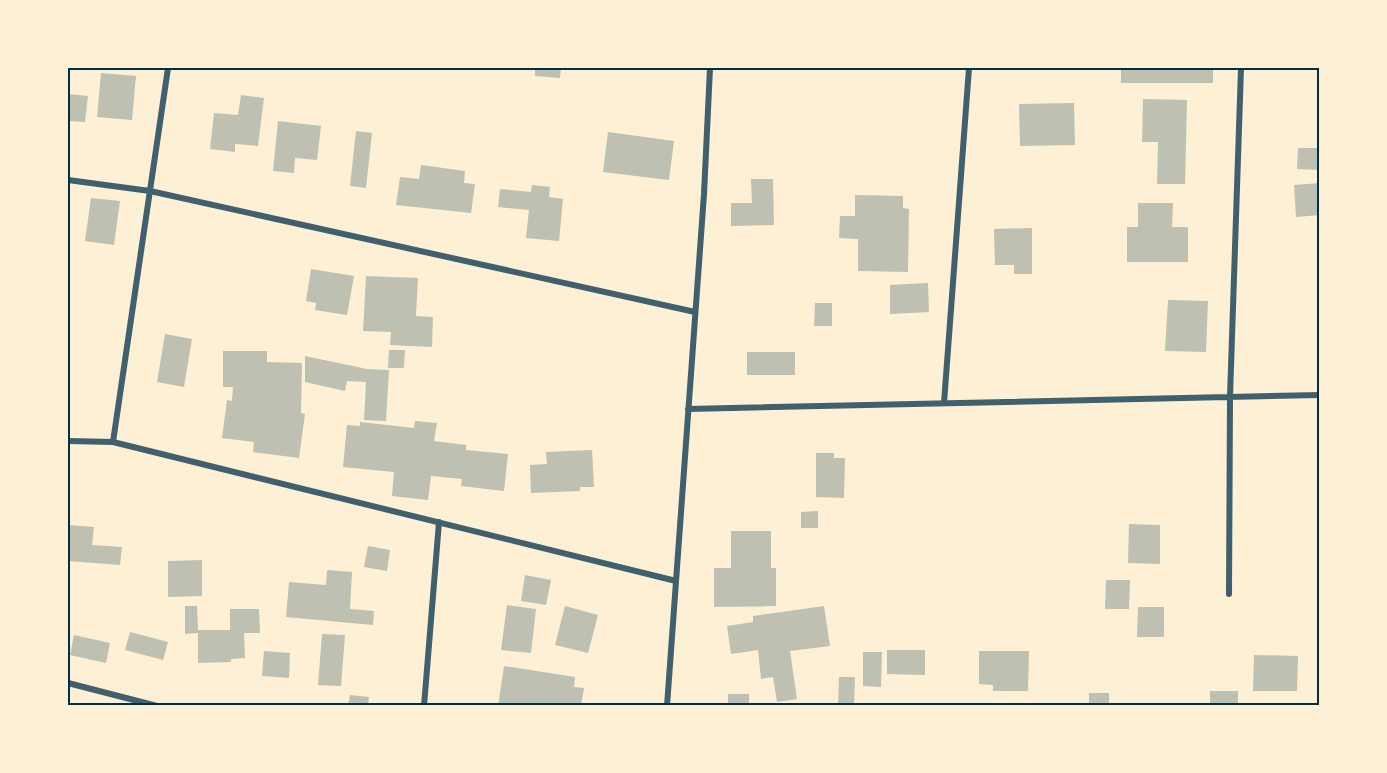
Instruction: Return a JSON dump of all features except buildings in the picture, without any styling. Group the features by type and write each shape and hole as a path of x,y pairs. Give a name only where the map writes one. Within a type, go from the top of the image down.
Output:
{"street":[{"path":"112,442 168,68"},
{"path":"667,705 710,68"},
{"path":"944,403 969,68"},
{"path":"1229,594 1230,397 1241,68"},
{"path":"68,180 150,191 695,312"},
{"path":"688,409 1320,395"},
{"path":"68,441 112,442 676,581"},
{"path":"424,705 439,522"},
{"path":"68,683 157,705"}]}
